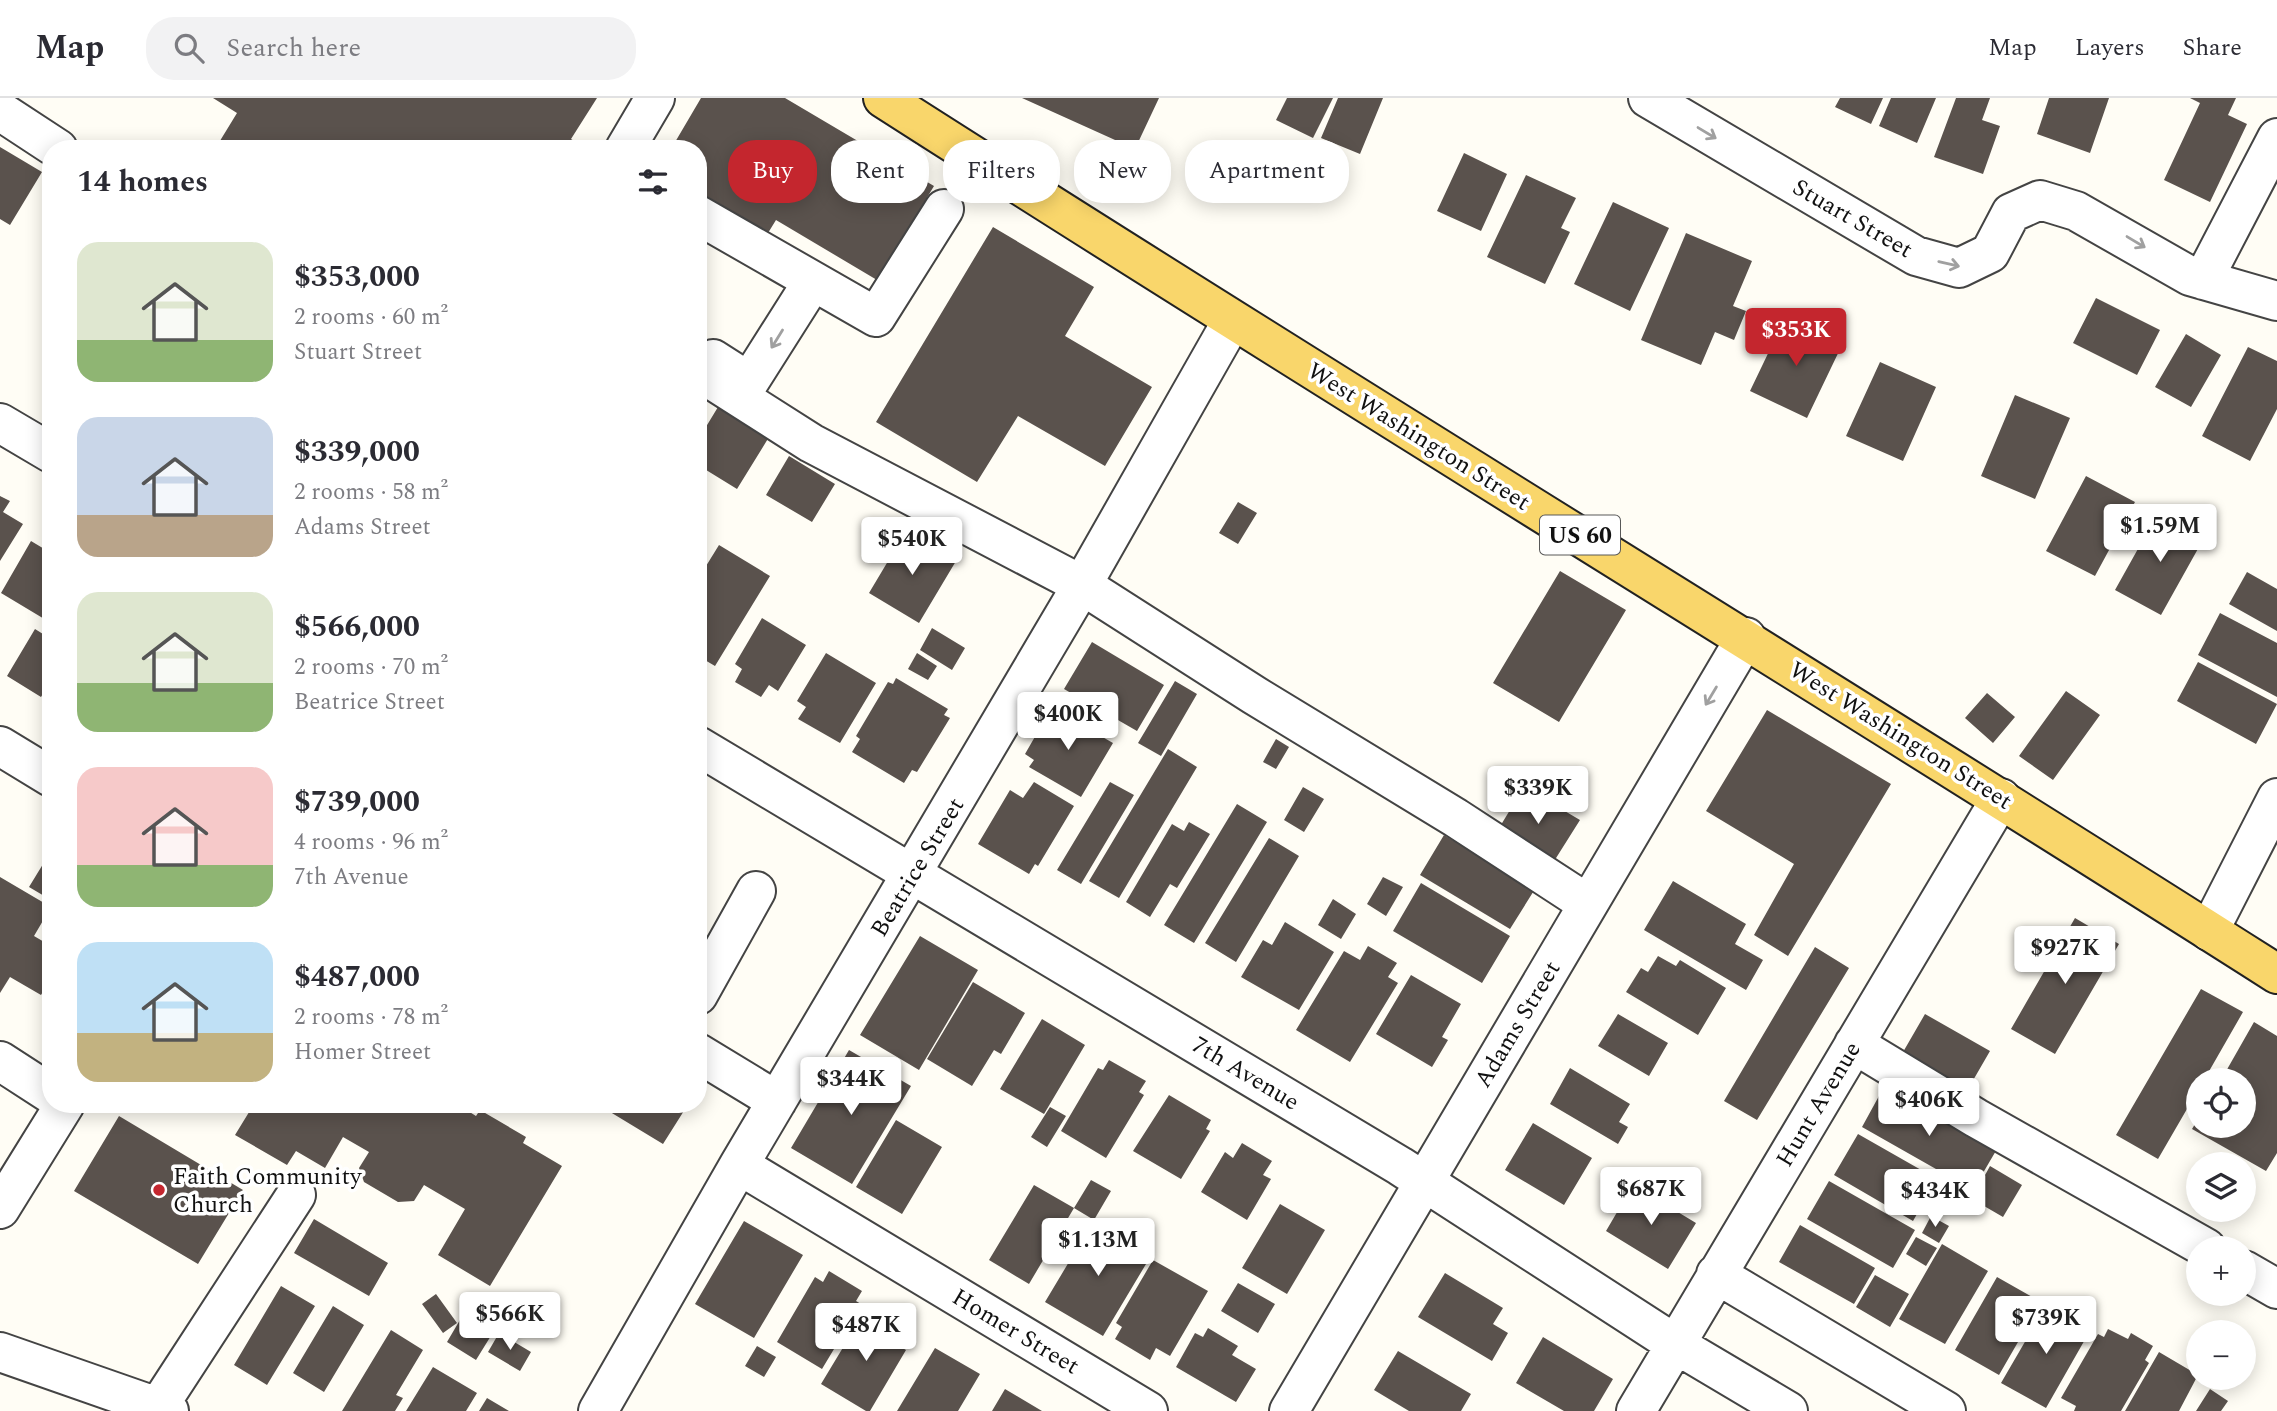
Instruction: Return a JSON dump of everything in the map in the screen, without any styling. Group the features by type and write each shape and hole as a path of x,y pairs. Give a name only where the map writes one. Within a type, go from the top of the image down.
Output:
{"main road":[{"name":"West Washington Street","path":"883,98 1231,321 1746,637 2277,974"}],"street":[{"path":"630,140 655,98"},
{"name":"Stuart Street","path":"1648,98 1916,256 1959,268 1990,253 2011,214 2040,200 2077,211 2190,276 2277,301"},
{"path":"0,111 44,140"},
{"path":"2203,280 2277,138"},
{"path":"707,231 813,281 876,317 944,209"},
{"path":"707,356 750,382 813,281"},
{"name":"Beatrice Street","path":"598,1411 739,1165 1082,585 1231,321"},
{"path":"707,377 811,443 1082,585 1588,904"},
{"path":"0,423 42,448"},
{"name":"Adams Street","path":"1289,1411 1746,637"},
{"path":"0,746 42,772"},
{"name":"7th Avenue","path":"707,751 914,873 1423,1181 1675,1344 1788,1411"},
{"name":"Hunt Avenue","path":"1636,1411 2001,798"},
{"path":"2209,931 2277,798"},
{"path":"707,979 756,891"},
{"path":"1854,1044 1976,1118 2186,1236"},
{"path":"707,1058 777,1101"},
{"path":"0,1061 42,1088"},
{"path":"0,1209 59,1113"},
{"name":"Homer Street","path":"739,1165 1149,1411"},
{"path":"0,1352 163,1409 296,1195"},
{"path":"1716,1274 1946,1411"},
{"path":"2256,1276 2277,1289"}],"building":[{"path":"213,98 597,98 572,140 220,140 237,113"},
{"path":"701,98 785,98 856,140 831,140 831,203 924,203 877,280 776,220 768,233 707,197 707,140 676,140"},
{"path":"1022,98 1159,98 1139,140 1115,140"},
{"path":"1287,98 1333,98 1313,138 1276,120"},
{"path":"1338,98 1383,98 1360,154 1349,149 1349,140 1321,138"},
{"path":"1840,98 1883,98 1871,124 1835,107"},
{"path":"1891,98 1936,98 1917,143 1879,126"},
{"path":"1956,98 1990,98 1982,120 2000,126 1983,174 1934,157"},
{"path":"2049,98 2109,98 2090,153 2037,134"},
{"path":"2190,98 2236,98 2228,115 2247,124 2210,202 2164,180 2200,103"},
{"path":"0,147 42,172 10,225 0,219"},
{"path":"1464,153 1507,174 1481,231 1437,211"},
{"path":"1526,175 1576,198 1561,228 1570,232 1545,284 1487,257"},
{"path":"1613,202 1669,228 1630,311 1574,284"},
{"path":"993,227 1094,287 1065,336 1152,387 1105,466 1018,416 977,482 876,422"},
{"path":"1686,233 1752,261 1733,306 1746,311 1734,340 1715,332 1701,365 1641,340"},
{"path":"2096,298 2160,330 2137,375 2073,343"},
{"path":"1785,318 1842,345 1807,418 1750,391"},
{"path":"2186,334 2221,355 2191,407 2155,387"},
{"path":"2248,347 2277,361 2277,409 2250,461 2202,436"},
{"path":"1880,362 1936,387 1903,461 1846,436"},
{"path":"2015,395 2070,418 2035,499 1981,476"},
{"path":"718,407 769,437 737,489 707,471 707,425"},
{"path":"789,456 835,484 812,522 766,495"},
{"path":"2086,476 2135,502 2095,576 2046,551"},
{"path":"0,496 10,501 3,512 23,524 0,561"},
{"path":"1238,502 1257,513 1238,544 1219,533"},
{"path":"2158,513 2204,538 2161,615 2115,590"},
{"path":"906,531 956,561 919,623 869,593"},
{"path":"31,541 42,548 42,618 1,593"},
{"path":"719,545 770,576 715,666 707,661 707,564"},
{"path":"1560,571 1626,610 1559,722 1493,683"},
{"path":"2247,572 2277,589 2277,631 2229,604"},
{"path":"2220,613 2277,643 2277,697 2198,655"},
{"path":"762,618 806,645 778,691 769,685 761,697 735,682 742,669 735,664"},
{"path":"932,628 965,648 952,670 920,650"},
{"path":"35,629 42,633 41,697 7,676"},
{"path":"1092,642 1164,685 1137,731 1064,689"},
{"path":"826,653 876,683 840,743 798,719 806,707 797,701"},
{"path":"917,653 937,666 928,680 908,669"},
{"path":"2198,662 2277,704 2256,744 2177,701"},
{"path":"896,678 948,709 944,715 950,718 917,772 912,770 904,783 852,752 860,739 856,736 888,682 893,684"},
{"path":"1175,681 1197,694 1161,756 1138,743"},
{"path":"2066,691 2100,715 2053,780 2019,756"},
{"path":"1987,693 2015,717 1993,743 1965,718"},
{"path":"1767,710 1891,784 1788,956 1754,935 1794,864 1706,811"},
{"path":"1062,713 1086,726 1089,721 1102,728 1099,735 1113,743 1081,797 1029,767 1034,760 1025,754 1048,714 1058,720"},
{"path":"1276,739 1289,747 1276,769 1263,762"},
{"path":"1168,749 1197,767 1119,898 1089,881"},
{"path":"1034,782 1074,806 1038,866 1035,864 1029,874 978,844 1010,790 1023,798"},
{"path":"1110,782 1134,795 1081,884 1057,870"},
{"path":"1303,787 1324,799 1304,832 1284,820"},
{"path":"1524,787 1580,820 1551,866 1496,833"},
{"path":"1237,804 1267,822 1194,943 1164,925"},
{"path":"1189,822 1210,834 1177,888 1170,884 1150,917 1126,902 1172,824 1184,831"},
{"path":"1444,835 1535,889 1510,929 1420,875"},
{"path":"1269,838 1299,856 1236,962 1205,943"},
{"path":"42,866 42,895 29,887"},
{"path":"0,877 42,902 42,922 34,936 42,941 42,993 10,977 0,993"},
{"path":"1383,877 1403,887 1386,916 1367,904"},
{"path":"1673,881 1746,924 1735,944 1763,960 1746,990 1644,930"},
{"path":"1421,883 1510,936 1482,983 1393,931"},
{"path":"1333,899 1356,914 1341,939 1318,925"},
{"path":"2075,918 2119,944 2055,1054 2011,1029"},
{"path":"1285,922 1334,952 1299,1010 1241,977 1263,940 1272,945"},
{"path":"920,936 978,970 919,1070 860,1035"},
{"path":"1368,946 1397,963 1388,977 1398,983 1350,1062 1296,1030 1344,951 1360,960"},
{"path":"1815,947 1849,968 1757,1120 1724,1101"},
{"path":"1658,956 1676,966 1680,960 1726,988 1698,1035 1626,992 1641,968 1648,972"},
{"path":"1411,975 1461,1004 1442,1037 1448,1040 1432,1067 1376,1034"},
{"path":"973,982 1025,1013 1001,1054 994,1050 972,1086 927,1059"},
{"path":"2201,989 2243,1012 2211,1068 2186,1068 2186,1111 2158,1159 2116,1135"},
{"path":"1618,1014 1668,1043 1649,1076 1598,1046"},
{"path":"1925,1014 1990,1051 1964,1096 1899,1059"},
{"path":"1042,1019 1085,1045 1044,1114 1000,1089"},
{"path":"2254,1022 2277,1036 2277,1153 2266,1171 2256,1165 2256,1152 2233,1152 2208,1138 2256,1138 2256,1068 2228,1068"},
{"path":"849,1050 911,1086 852,1184 791,1148"},
{"path":"1109,1060 1146,1081 1139,1092 1144,1095 1106,1158 1061,1131 1098,1068 1103,1070"},
{"path":"1570,1068 1630,1104 1619,1122 1628,1127 1618,1144 1550,1104"},
{"path":"1885,1085 1997,1149 1973,1190 1862,1127"},
{"path":"1169,1095 1211,1120 1206,1129 1210,1131 1181,1179 1133,1151"},
{"path":"1050,1107 1066,1116 1047,1147 1031,1137"},
{"path":"248,1113 471,1113 476,1116 478,1113 485,1113 526,1137 523,1143 562,1166 490,1286 438,1255 465,1209 424,1185 414,1201 398,1202 364,1182 359,1168 369,1152 343,1137 325,1168 296,1151 287,1165 235,1135"},
{"path":"612,1113 683,1113 663,1144"},
{"name":"Faith Community Church","path":"119,1116 243,1190 198,1264 74,1191"},
{"path":"896,1120 942,1147 902,1214 856,1187"},
{"path":"1533,1123 1592,1158 1564,1205 1505,1170"},
{"path":"1858,1134 1937,1179 1913,1221 1834,1175"},
{"path":"1242,1143 1272,1161 1263,1175 1271,1179 1247,1220 1201,1192 1225,1152 1233,1158"},
{"path":"1990,1166 2022,1185 2003,1217 1972,1199"},
{"path":"1091,1180 1111,1191 1094,1220 1074,1208"},
{"path":"1829,1181 1915,1230 1893,1268 1807,1219"},
{"path":"1034,1185 1074,1208 1029,1284 989,1260"},
{"path":"1633,1185 1696,1223 1668,1269 1606,1231"},
{"path":"1280,1204 1325,1230 1287,1294 1242,1268"},
{"path":"1931,1216 1949,1226 1939,1243 1922,1233"},
{"path":"314,1219 388,1263 369,1296 294,1253"},
{"path":"1094,1220 1152,1254 1103,1336 1045,1302"},
{"path":"744,1221 803,1255 754,1338 695,1304"},
{"path":"1800,1225 1875,1268 1854,1304 1779,1262"},
{"path":"1916,1237 1937,1248 1926,1266 1906,1254"},
{"path":"1942,1244 1988,1271 1945,1344 1899,1319"},
{"path":"1153,1260 1208,1291 1170,1356 1156,1348 1150,1360 1115,1339 1122,1327 1116,1323"},
{"path":"829,1271 862,1291 856,1301 861,1304 822,1369 777,1342 815,1277 823,1282"},
{"path":"1445,1273 1503,1308 1493,1324 1508,1333 1492,1361 1418,1317"},
{"path":"1875,1275 1909,1294 1890,1327 1856,1307"},
{"path":"1997,1277 2041,1302 1999,1375 1955,1350"},
{"path":"1238,1283 1275,1304 1258,1333 1221,1311"},
{"path":"281,1286 315,1306 267,1385 234,1365"},
{"path":"436,1294 457,1323 443,1333 422,1304"},
{"path":"2047,1304 2091,1329 2046,1408 2001,1383"},
{"path":"333,1306 364,1325 324,1392 293,1373"},
{"path":"467,1308 497,1326 476,1360 447,1342"},
{"path":"871,1315 906,1335 899,1346 906,1350 870,1411 866,1411 821,1384 859,1321 865,1325"},
{"path":"1208,1328 1238,1346 1232,1355 1256,1369 1236,1402 1176,1367 1195,1333 1203,1337"},
{"path":"2108,1329 2128,1339 2131,1333 2153,1346 2145,1360 2149,1363 2121,1411 2074,1411 2076,1406 2061,1398 2098,1334 2104,1337"},
{"path":"391,1330 423,1350 396,1395 403,1398 395,1411 342,1411"},
{"path":"499,1333 531,1352 520,1371 488,1352"},
{"path":"1543,1337 1613,1379 1594,1411 1564,1411 1516,1383"},
{"path":"757,1346 776,1357 764,1377 745,1366"},
{"path":"935,1348 980,1374 958,1411 897,1411"},
{"path":"1398,1351 1471,1394 1461,1411 1409,1411 1374,1390"},
{"path":"2159,1352 2186,1368 2186,1390 2190,1390 2179,1411 2125,1411"},
{"path":"433,1367 477,1393 466,1411 406,1411"},
{"path":"1005,1389 1042,1411 992,1411"},
{"path":"2209,1390 2228,1401 2221,1411 2196,1411"},
{"path":"487,1398 509,1411 479,1411"}],"place":[{"name":"Faith Community Church","path":"159,1190"}]}
